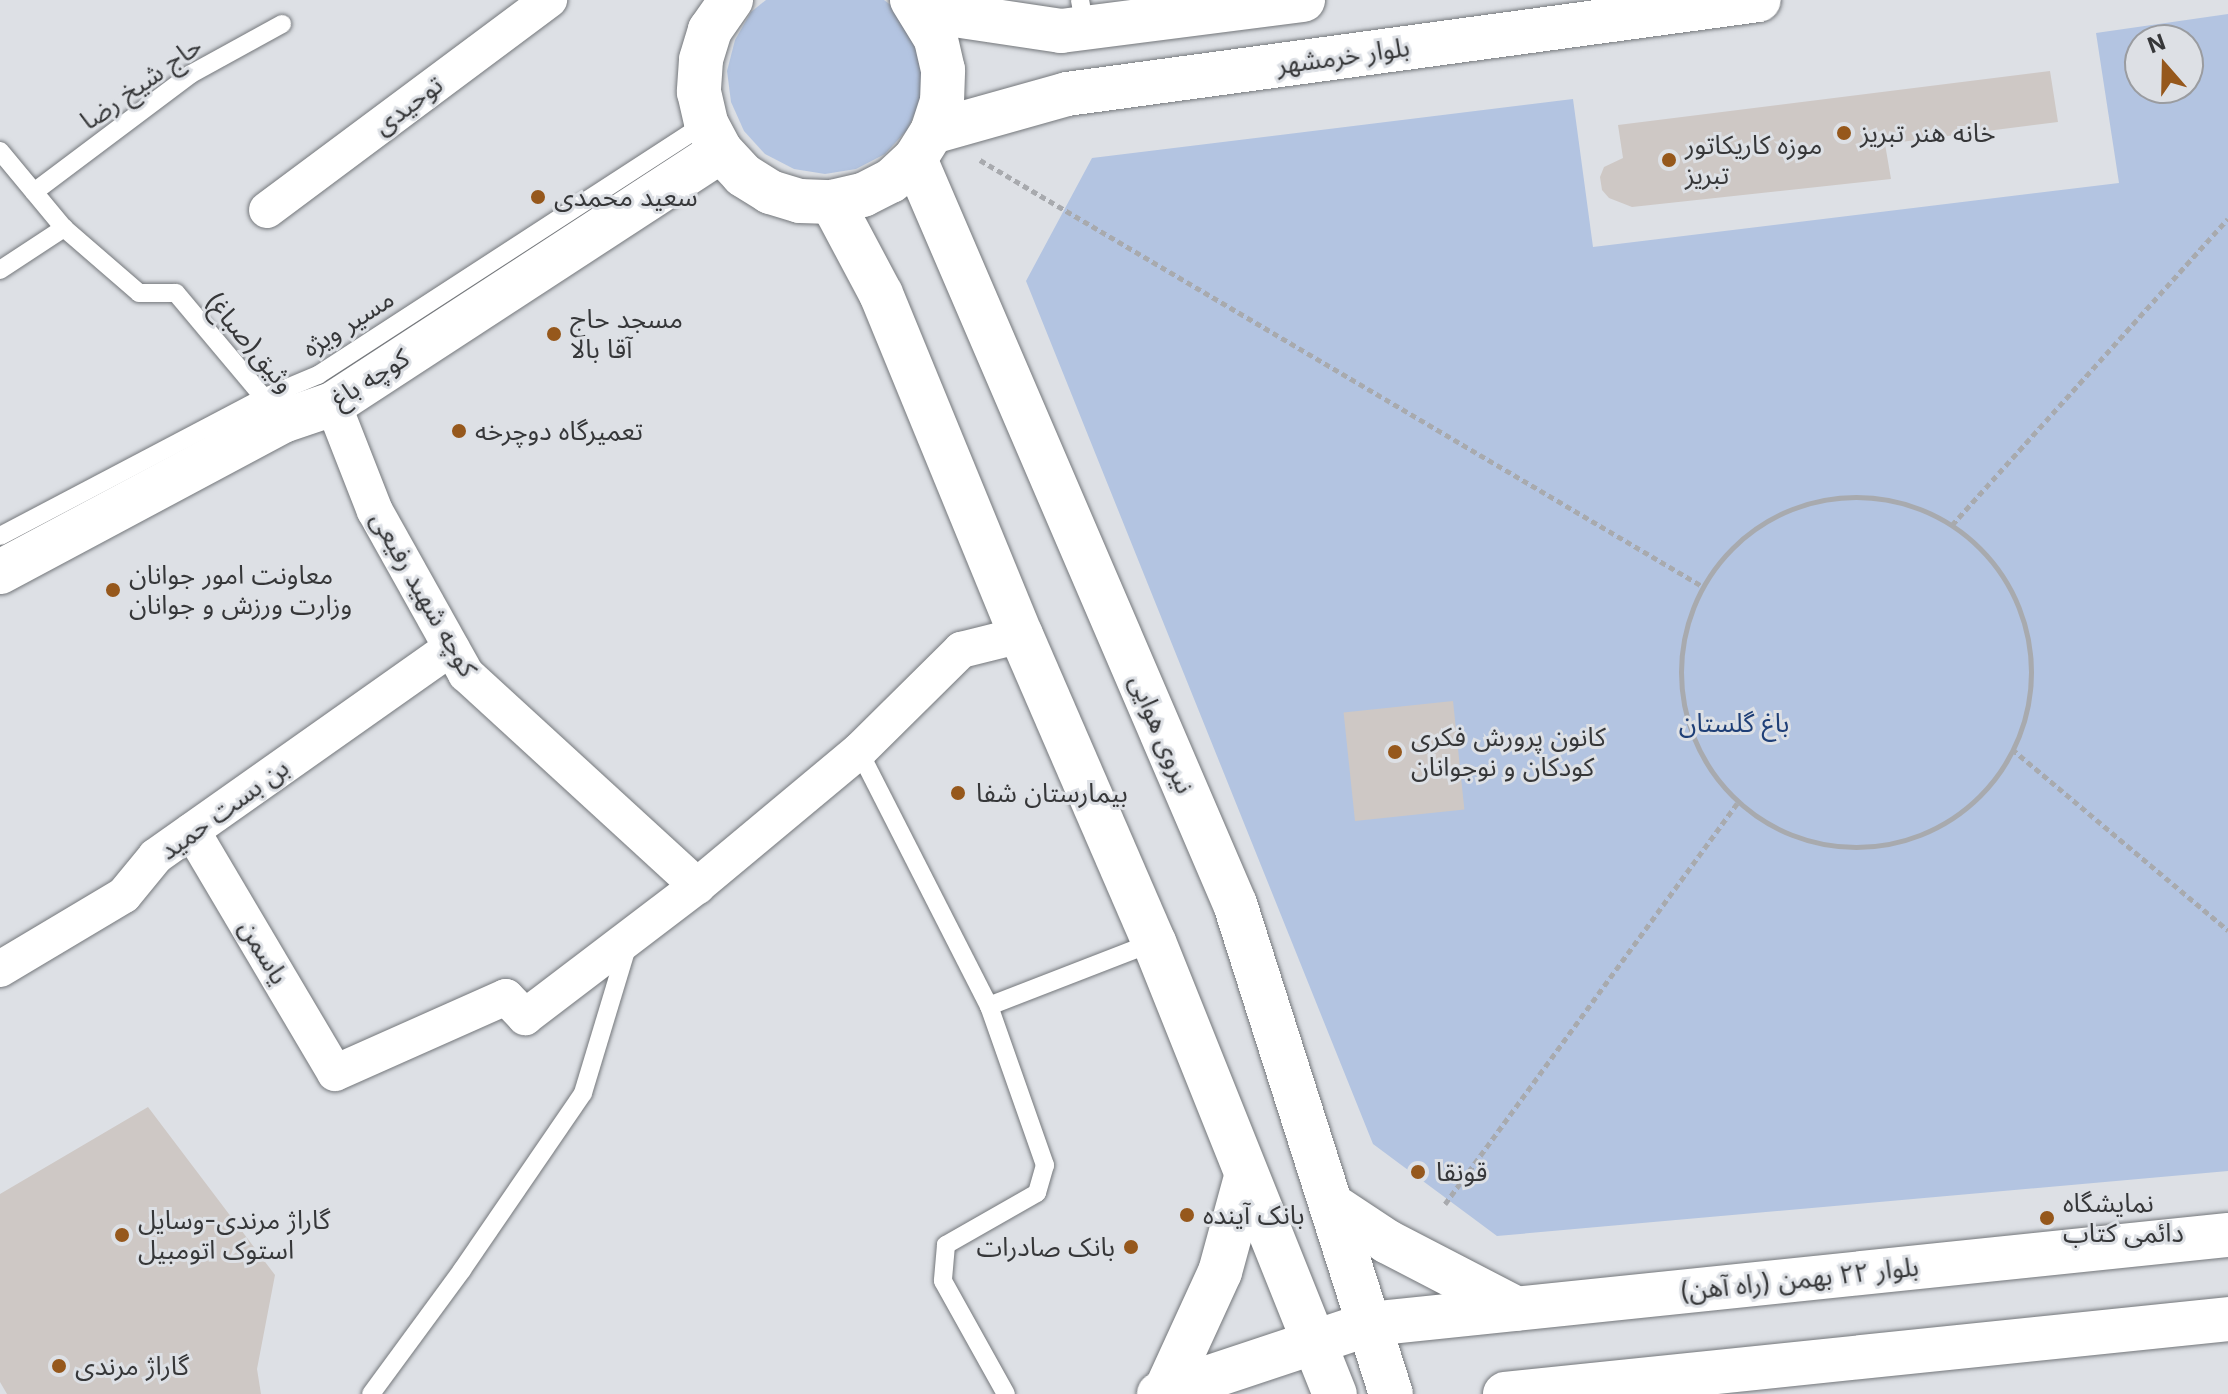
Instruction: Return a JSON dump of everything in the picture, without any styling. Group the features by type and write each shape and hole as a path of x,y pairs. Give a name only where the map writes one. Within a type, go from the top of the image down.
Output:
{"main road":[{"path":"731,0 710,30 701,60 699,92 714,137 743,175 770,192 800,201 832,202 863,195 891,181 924,145 942,102 943,70 933,6 1061,31 1082,14 1303,0"},
{"name":"بلوار خرمشهر","path":"924,145 1067,94 1759,0"},
{"name":"کوچه باغ","path":"0,572 273,409 333,404 714,137"},
{"name":"نیروی هوایی","path":"924,145 1235,904 1391,1394"},
{"path":"832,202 881,294 1021,635 1154,942 1311,1341 1335,1394"},
{"path":"1162,1393 1220,1272 1246,1177"},
{"path":"1332,1205 1388,1242 1517,1309"},
{"name":"بلوار ۲۲ بهمن (راه آهن)","path":"1311,1341 1370,1324 2228,1235"},
{"path":"1505,1394 2228,1319"},
{"path":"1162,1393 1311,1341"}],"street":[{"name":"توحیدی","path":"267,210 549,0"},
{"name":"کوچه شهید رفیعی","path":"333,404 375,511 466,674 697,886"},
{"path":"630,937 697,886 859,751 961,650 1021,635"},
{"name":"بن بست حمید","path":"0,969 124,895 156,856 451,648"},
{"name":"یاسمن","path":"192,831 335,1073 506,997 525,1017 630,937"}],"lane":[{"name":"حاج شیخ رضا","path":"34,192 191,74 282,24"},
{"name":"مسیر ویژه","path":"0,536 273,409 318,375 714,137"},
{"name":"وثیق(صباغ)","path":"0,151 64,228 139,293 176,293 273,409"},
{"path":"0,270 64,228"},
{"path":"859,751 989,1006 1045,1165 1037,1193 946,1245 943,1281 1006,1394"},
{"path":"371,1394 462,1270 583,1093 630,937"},
{"path":"989,1006 1154,942"}],"path":[{"path":"924,145 1702,586"},
{"path":"1952,525 2228,219"},
{"path":"1843,497 1886,500 1900,502 1952,525 1994,563 2022,612 2033,668 2024,724 1999,775 1957,817 1903,842 1845,848 1787,834 1737,803 1701,756 1682,700 1682,642 1702,586 1740,540 1788,510 1843,497"},
{"path":"2012,749 2228,930"},
{"path":"1445,1204 1737,803"}],"green space":[{"path":"766,0 884,0 896,9 915,36 923,68 921,100 907,130 885,154 856,169 825,174 794,169 765,154 744,131 731,102 727,71 735,40 751,12"},
{"name":"باغ گلستان","path":"2228,14 2228,1171 1497,1236 1373,1144 1026,281 1092,158 1573,99 1593,247 2119,183 2096,33 2124,29 2124,104 2204,104 2204,24 2159,24"}],"building":[{"name":"خانه هنر تبریز","path":"2050,71 2058,122 1885,144 1891,179 1632,207 1609,198 1602,190 1600,177 1604,167 1623,158 1618,125"},
{"path":"1453,701 1464,809 1355,821 1344,712"},
{"name":"گاراژ مرندی-وسایل استوک اتومبیل","path":"148,1107 275,1275 257,1369 261,1394 7,1394 0,1382 0,1194"}],"place":[{"name":"خانه هنر تبریز","path":"1844,133"},
{"name":"موزه کاریکاتور تبریز","path":"1669,160"},
{"name":"سعید محمدی","path":"538,197"},
{"name":"مسجد حاج آقا بالا","path":"554,334"},
{"name":"تعمیرگاه دوچرخه","path":"459,431"},
{"name":"معاونت امور جوانان وزارت ورزش و جوانان","path":"113,590"},
{"name":"کانون پرورش فکری کودکان و نوجوانان","path":"1395,752"},
{"name":"بیمارستان شفا","path":"958,793"},
{"name":"قونقا","path":"1418,1172"},
{"name":"بانک آینده","path":"1187,1215"},
{"name":"نمایشگاه دائمی کتاب","path":"2047,1218"},
{"name":"گاراژ مرندی-وسایل استوک اتومبیل","path":"122,1235"},
{"name":"بانک صادرات","path":"1131,1247"},
{"name":"گاراژ مرندی","path":"59,1366"}]}
